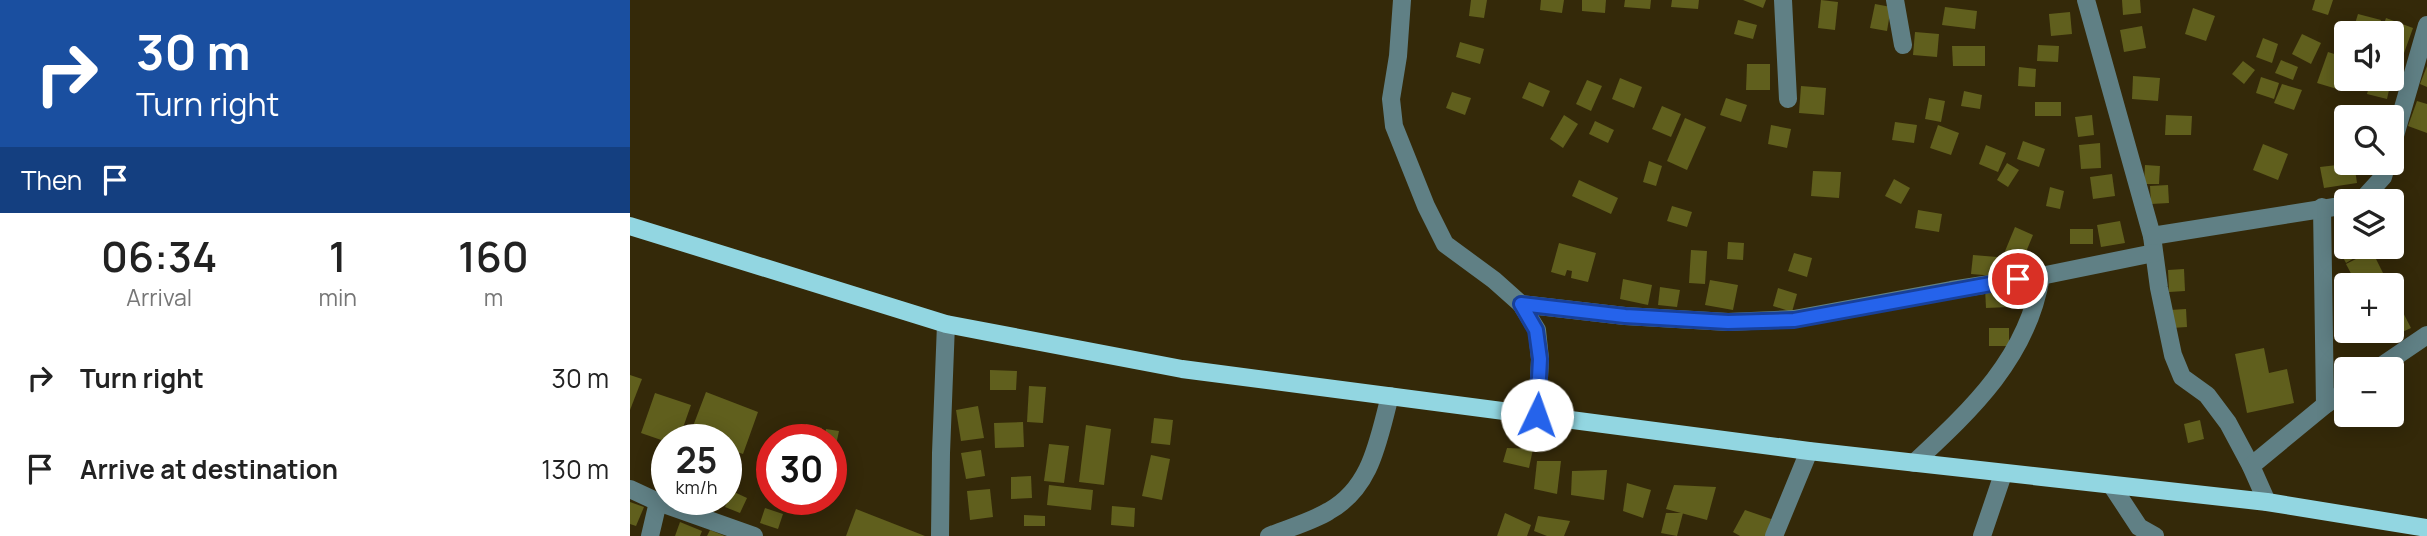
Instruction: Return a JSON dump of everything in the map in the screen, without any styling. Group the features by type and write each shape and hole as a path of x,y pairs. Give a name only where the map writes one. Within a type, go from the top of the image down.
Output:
{"main road":[{"path":"630,226 946,324 1182,369 1809,451 2267,502 2427,528"}],"street":[{"path":"1402,0 1398,56 1391,99 1394,127 1426,206 1446,244 1521,304 1536,330 1540,359 1537,415"},
{"path":"1783,0 1788,99"},
{"path":"1895,0 1903,45"},
{"path":"2086,0 2153,244 2173,355 2182,377 2207,395 2228,424 2267,502"},
{"path":"2404,105 2427,25"},
{"path":"2372,189 2384,175"},
{"path":"1521,304 1625,316 1728,322 1794,320 2041,276 2153,244 2334,206"},
{"path":"2322,207 2325,405"},
{"path":"1914,463 1958,422 1991,385 2017,348 2037,302 2041,276"},
{"path":"940,536 946,324"},
{"path":"2395,357 2427,335"},
{"path":"1269,536 1330,511 1360,486 1376,448 1390,396"},
{"path":"2251,466 2334,399"},
{"path":"1774,536 1809,451"},
{"path":"1982,536 2003,474"},
{"path":"2112,486 2139,527 2155,536"},
{"path":"630,489 651,499"},
{"path":"650,536 655,515"},
{"path":"695,515 754,536"}],"building":[{"path":"1471,0 1487,0 1484,18 1469,16"},
{"path":"1541,0 1564,0 1562,13 1540,10"},
{"path":"1582,0 1606,0 1605,13 1582,11"},
{"path":"1625,0 1651,0 1650,9 1624,7"},
{"path":"1672,0 1699,0 1698,9 1671,7"},
{"path":"1743,0 1766,0 1763,8"},
{"path":"1821,0 1838,2 1835,30 1818,28"},
{"path":"2122,0 2140,0 2141,13 2123,15"},
{"path":"2315,0 2333,0 2328,15 2312,10"},
{"path":"1875,4 1891,7 1887,31 1870,28"},
{"path":"1945,7 1977,11 1975,29 1942,25"},
{"path":"2193,8 2215,16 2206,41 2185,34"},
{"path":"2070,12 2072,34 2051,36 2049,14"},
{"path":"2358,14 2381,20 2381,21 2356,21"},
{"path":"1738,20 1757,25 1753,39 1734,34"},
{"path":"2404,25 2413,28 2404,53"},
{"path":"2142,26 2146,48 2124,52 2120,30"},
{"path":"1915,32 1939,34 1937,57 1913,55"},
{"path":"2302,34 2321,43 2311,64 2292,54"},
{"path":"2263,38 2278,44 2272,63 2256,57"},
{"path":"1460,42 1484,49 1480,64 1456,57"},
{"path":"2038,45 2059,46 2058,62 2037,61"},
{"path":"1952,46 1985,46 1985,66 1953,66"},
{"path":"2328,52 2334,54 2334,88 2317,83"},
{"path":"2281,60 2298,67 2293,80 2275,73"},
{"path":"2243,61 2255,70 2244,84 2232,74"},
{"path":"1747,64 1770,64 1770,90 1746,90"},
{"path":"2427,66 2427,87 2420,84"},
{"path":"2019,67 2036,69 2035,87 2018,86"},
{"path":"2133,76 2160,78 2158,101 2132,99"},
{"path":"2261,77 2279,83 2274,99 2256,93"},
{"path":"1620,78 1642,87 1634,108 1612,99"},
{"path":"1587,80 1602,86 1591,111 1576,104"},
{"path":"1529,82 1550,91 1543,107 1522,98"},
{"path":"2282,84 2302,90 2294,110 2274,103"},
{"path":"1801,86 1826,88 1824,115 1799,113"},
{"path":"1964,91 1982,95 1980,109 1961,106"},
{"path":"2368,91 2389,91 2387,99 2367,94"},
{"path":"1452,92 1471,98 1465,115 1446,108"},
{"path":"1726,98 1747,105 1741,122 1720,115"},
{"path":"1929,98 1945,101 1941,122 1925,119"},
{"path":"2417,101 2427,104 2427,133 2408,126"},
{"path":"2035,102 2061,102 2061,116 2035,116"},
{"path":"1662,106 1681,114 1671,137 1652,129"},
{"path":"1564,115 1578,124 1563,148 1550,139"},
{"path":"2092,115 2094,135 2078,137 2075,117"},
{"path":"2166,115 2192,116 2191,135 2165,135"},
{"path":"1685,118 1706,127 1687,170 1667,161"},
{"path":"1595,121 1614,130 1608,143 1589,134"},
{"path":"1895,122 1917,125 1914,143 1892,140"},
{"path":"1771,125 1791,129 1787,148 1768,144"},
{"path":"1938,125 1959,133 1951,155 1930,148"},
{"path":"2023,141 2045,149 2039,167 2017,159"},
{"path":"2100,143 2101,168 2081,169 2079,145"},
{"path":"2263,144 2288,154 2278,180 2253,170"},
{"path":"1986,145 2006,153 1998,172 1979,164"},
{"path":"1649,161 1662,166 1656,186 1643,182"},
{"path":"2007,163 2019,170 2008,187 1997,180"},
{"path":"2145,165 2160,166 2159,184 2144,184"},
{"path":"2334,165 2334,175 2356,175 2357,183 2324,188 2320,167"},
{"path":"1813,171 1841,172 1839,198 1811,196"},
{"path":"2112,174 2115,196 2093,199 2090,177"},
{"path":"1894,179 1910,188 1901,204 1885,196"},
{"path":"1579,180 1618,198 1611,214 1572,196"},
{"path":"2168,185 2169,203 2151,204 2150,186"},
{"path":"2050,187 2064,191 2060,209 2046,206"},
{"path":"1672,206 1692,212 1687,227 1667,221"},
{"path":"1918,210 1942,214 1939,232 1915,228"},
{"path":"2120,221 2125,243 2101,247 2097,225"},
{"path":"2015,227 2033,235 2021,264 2003,256"},
{"path":"2070,229 2093,229 2093,244 2070,244"},
{"path":"1728,242 1744,243 1743,260 1727,259"},
{"path":"1559,243 1596,253 1588,282 1571,278 1572,271 1567,270 1565,276 1551,272"},
{"path":"1691,250 1707,251 1705,284 1689,283"},
{"path":"1794,253 1812,258 1807,277 1788,271"},
{"path":"1973,255 1997,257 1996,276 1971,274"},
{"path":"2356,259 2376,259 2383,273 2351,273 2346,264"},
{"path":"2184,269 2185,291 2169,292 2168,270"},
{"path":"1623,279 1652,285 1648,305 1620,299"},
{"path":"1710,280 1738,285 1733,310 1705,305"},
{"path":"2007,286 2009,307 1986,308 1985,288"},
{"path":"2013,286 2025,288 2023,304 2011,302"},
{"path":"1660,287 1680,290 1677,307 1658,305"},
{"path":"1778,288 1797,294 1792,312 1773,306"},
{"path":"2186,309 2187,327 2171,328 2170,310"},
{"path":"2404,314 2411,328 2404,331"},
{"path":"1989,328 2009,328 2009,346 1989,346"},
{"path":"2264,348 2269,373 2287,369 2294,403 2247,413 2235,354"},
{"path":"990,370 1017,371 1016,390 990,390"},
{"path":"630,375 642,379 630,410"},
{"path":"1029,386 1046,387 1043,423 1027,422"},
{"path":"706,392 758,412 743,454 742,424 694,424"},
{"path":"655,393 691,405 684,424 651,424 651,436 641,433"},
{"path":"978,406 984,438 961,441 956,410"},
{"path":"1154,418 1173,420 1170,445 1151,443"},
{"path":"2200,420 2204,439 2188,443 2184,424"},
{"path":"1023,422 1024,447 995,448 994,423"},
{"path":"1086,425 1111,429 1104,485 1079,482"},
{"path":"1049,444 1069,446 1064,483 1044,481"},
{"path":"1507,448 1533,449 1529,468 1503,462"},
{"path":"981,450 985,476 966,479 961,453"},
{"path":"1151,455 1170,459 1162,500 1142,496"},
{"path":"1537,461 1561,461 1557,494 1534,489"},
{"path":"1607,470 1604,500 1571,495 1572,471"},
{"path":"1031,476 1032,498 1011,499 1011,477"},
{"path":"1627,483 1651,490 1643,518 1623,511"},
{"path":"1049,485 1093,490 1091,510 1047,505"},
{"path":"1674,485 1716,487 1707,520 1666,509"},
{"path":"990,489 993,517 970,520 967,491"},
{"path":"742,496 747,498 742,509"},
{"path":"630,502 644,507 636,526 630,524"},
{"path":"1112,506 1135,508 1134,527 1111,525"},
{"path":"856,509 925,536 846,536"},
{"path":"1745,510 1771,519 1766,536 1740,536 1733,532"},
{"path":"1505,513 1531,525 1527,536 1497,536"},
{"path":"1666,513 1683,513 1677,536 1661,533"},
{"path":"763,515 783,515 778,529 760,523"},
{"path":"1024,515 1045,516 1045,526 1024,526"},
{"path":"1538,516 1570,521 1564,536 1547,536 1534,531"},
{"path":"680,522 702,531 700,536 675,536"},
{"path":"710,530 725,536 707,536"}],"route":[{"path":"1537,415 1540,359 1536,330 1521,304 1625,316 1728,322 1794,320 2018,279"}]}
